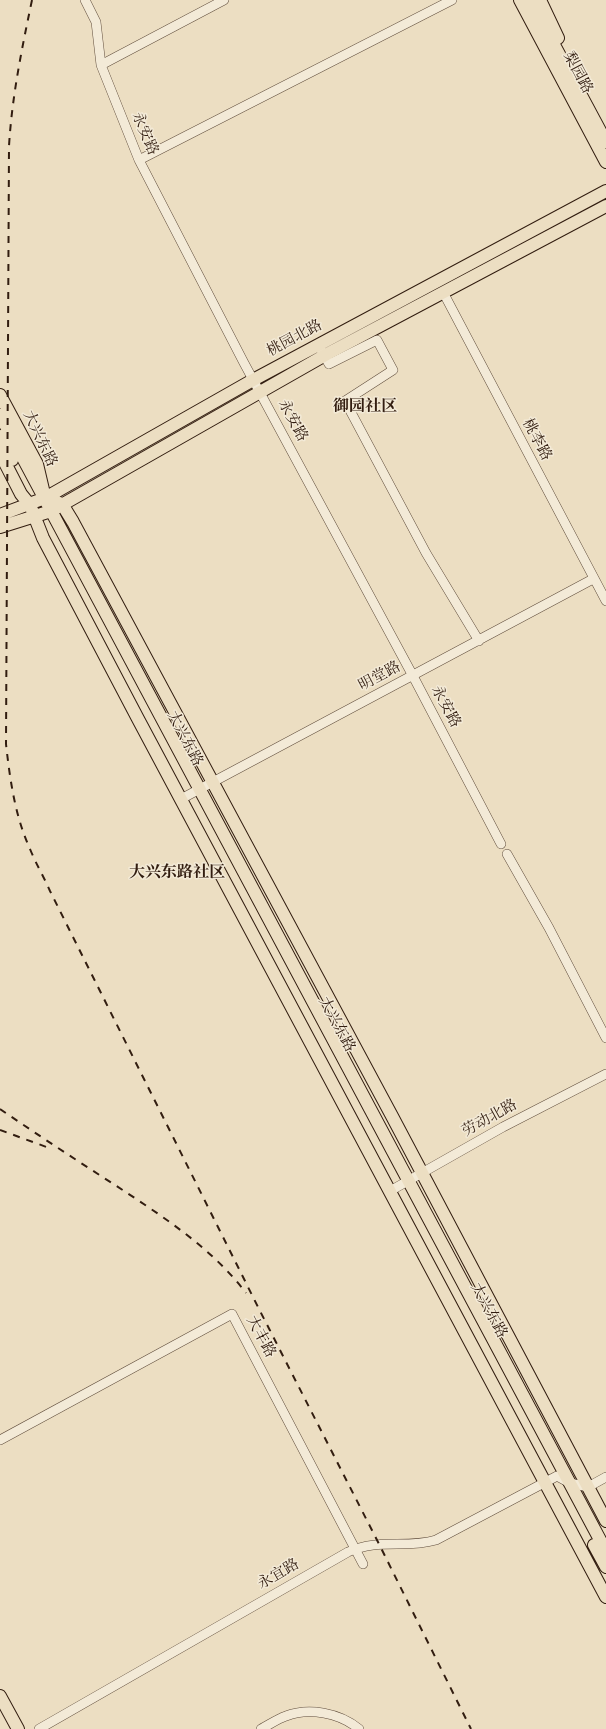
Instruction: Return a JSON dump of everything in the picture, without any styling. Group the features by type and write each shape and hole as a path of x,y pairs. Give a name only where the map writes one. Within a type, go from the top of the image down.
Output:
{"main road":[{"name":"梨园路","path":"520,0 606,162"},
{"name":"梨园路","path":"530,0 606,142"},
{"path":"540,0 558,36 557,51"},
{"name":"桃园北路","path":"0,515 30,505 45,498 318,344 606,191"},
{"name":"桃园北路","path":"0,526 44,514 324,356 606,206"},
{"name":"大兴东路","path":"0,395 37,464 45,498 44,514 197,790 606,1567"},
{"name":"大兴东路","path":"0,415 45,498"},
{"path":"0,436 28,490 30,505"},
{"path":"0,454 21,494 30,505 44,514 43,538 180,799 606,1597"},
{"path":"45,498 62,504 81,536 422,1173 606,1521"},
{"name":"大兴东路","path":"405,1183 606,1551"},
{"path":"0,1696 18,1729"}],"street":[{"name":"永安路","path":"85,0 96,22 101,65 139,160 253,380 261,392 501,844"},
{"path":"101,65 224,0"},
{"path":"139,160 452,0"},
{"name":"桃李路","path":"443,292 593,579 606,601"},
{"path":"318,344 329,364 377,340 394,370 345,400 426,553 479,640"},
{"name":"明堂路","path":"180,799 593,579"},
{"path":"507,854 549,928 606,1038"},
{"name":"劳动北路","path":"390,1191 503,1128 606,1074"},
{"name":"大丰路","path":"0,1440 232,1314 363,1564"},
{"path":"557,1476 570,1484 588,1487 606,1477"},
{"name":"永宜路","path":"38,1729 355,1549 379,1544 423,1543 436,1540 557,1476"},
{"path":"261,1729 286,1716 304,1712 336,1716 351,1722 359,1729"}],"railway":[{"path":"32,0 15,90 9,146 6,744 11,784 20,824 50,891 471,1729"},
{"path":"0,1109 168,1221 202,1247 233,1277 246,1293"},
{"path":"0,1130 52,1149"}],"district":[{"name":"御园社区","path":"365,408"},
{"name":"大兴东路社区","path":"177,874"}]}
